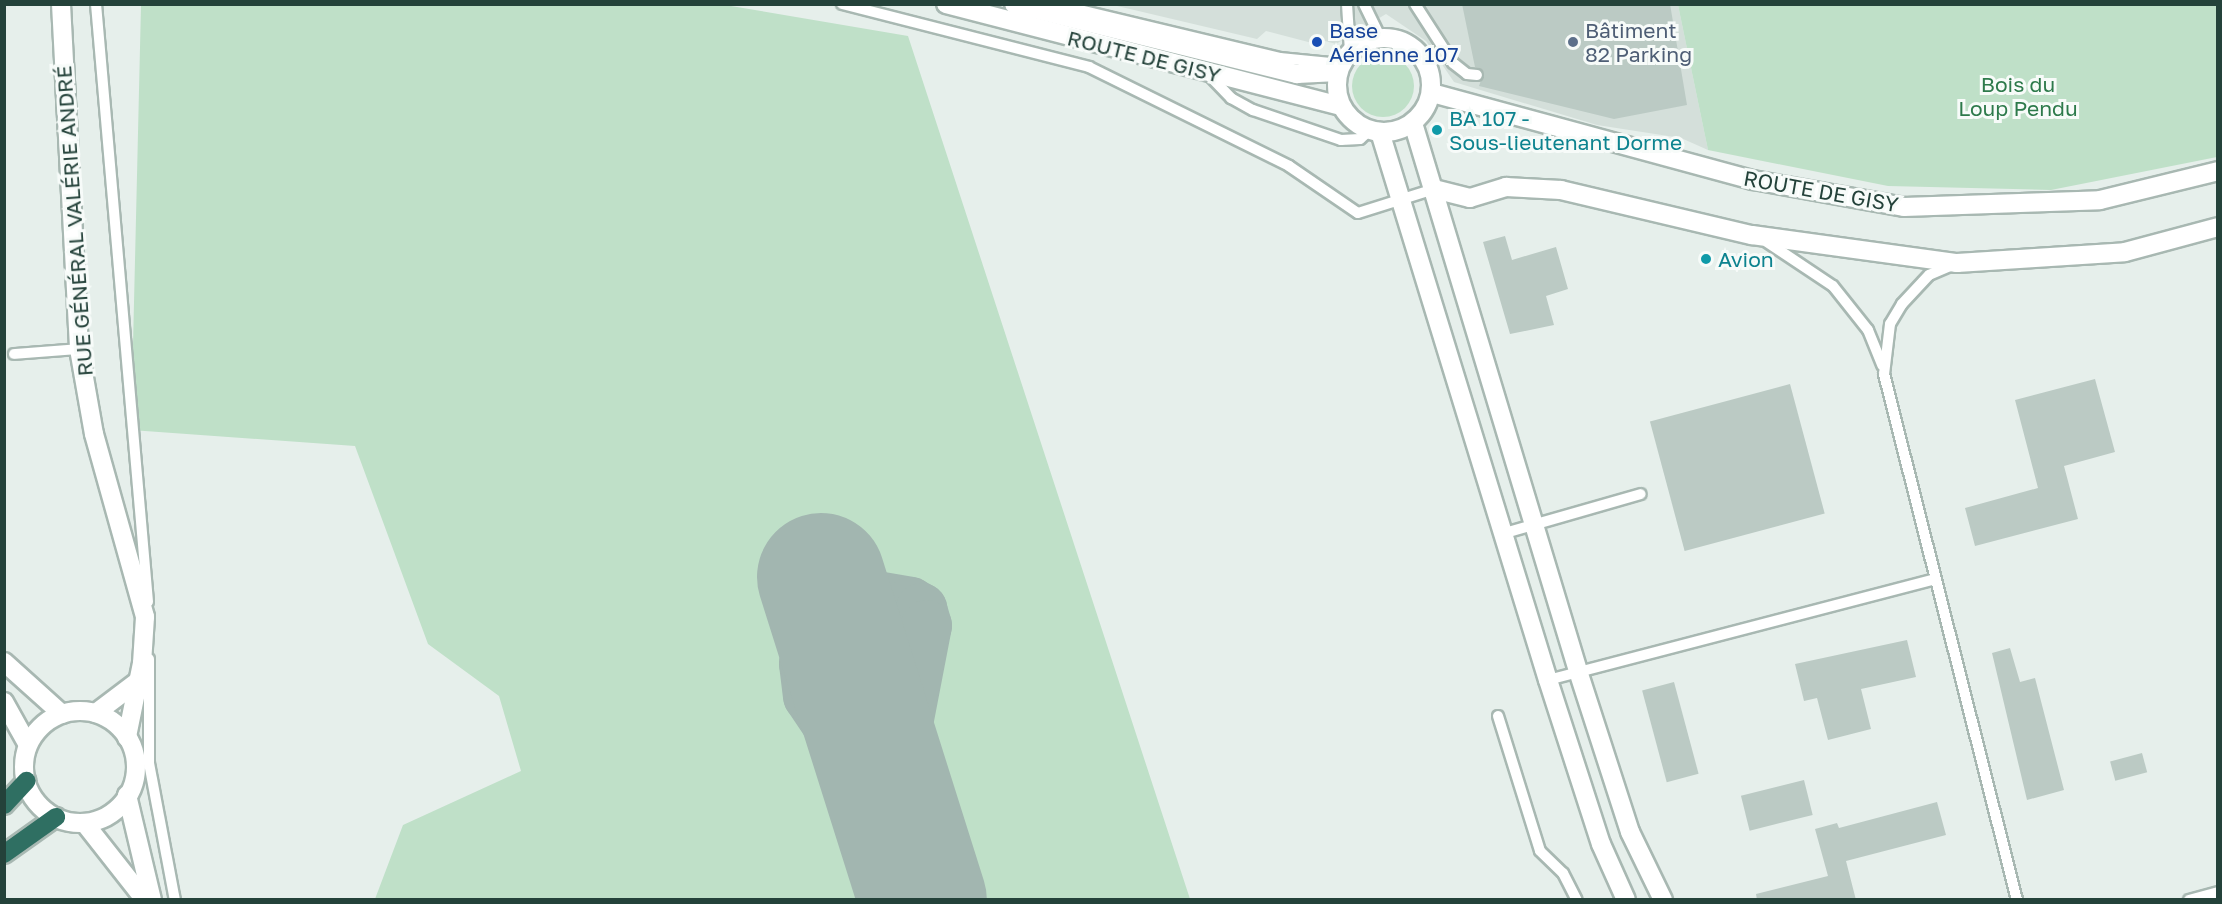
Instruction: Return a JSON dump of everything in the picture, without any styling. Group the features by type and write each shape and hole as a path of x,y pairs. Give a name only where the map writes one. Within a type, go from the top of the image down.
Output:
{"highway":[{"path":"4,805 26,781"},
{"path":"4,854 56,817"}],"street":[{"name":"RUE GÉNÉRAL VALÉRIE ANDRÉ","path":"61,4 79,349 94,434 145,617 127,737"},
{"name":"ROUTE DE GISY","path":"946,4 1341,106"},
{"name":"ROUTE DE GISY","path":"1014,4 1296,74 1343,62"},
{"path":"1375,131 1413,123 1431,93 1427,65 1419,52 1406,42 1380,38 1343,62 1341,106 1375,131 1401,201 1505,533 1548,680 1601,844 1626,900"},
{"name":"ROUTE DE GISY","path":"1431,93 1753,180 1904,207 2100,200 2217,171"},
{"path":"1413,123 1578,671 1630,832 1663,900"},
{"path":"1434,189 1470,198 1506,187 1561,190 1752,236 1957,263 2125,252 2217,227"},
{"path":"4,662 62,714"},
{"path":"137,682 96,713 62,714 36,732 28,745 26,781 36,802 56,817 86,825 145,900"},
{"path":"4,702 28,745"},
{"path":"96,713 127,737 135,759 127,795 152,900"},
{"path":"86,825 108,815 127,795"}],"lane":[{"path":"96,4 149,617 149,763 175,900"},
{"path":"842,4 1089,67 1289,166 1358,213 1434,189"},
{"path":"1055,4 1280,58 1343,62 1352,6"},
{"path":"1364,4 1380,38"},
{"path":"1415,4 1453,63 1467,75 1477,75"},
{"path":"1207,73 1231,98 1253,110 1341,140 1360,139 1375,131"},
{"path":"1752,236 1812,267 1833,286 1868,330 1884,374 2018,900"},
{"path":"1884,374 1890,324 1902,304 1929,275 1957,263"},
{"path":"14,354 79,349"},
{"path":"1505,533 1641,494"},
{"path":"1548,680 1935,579"},
{"path":"1498,716 1540,851 1563,873 1577,900"},
{"path":"2189,900 2217,892"}],"shaded area":[{"path":"1113,5 1678,5 1708,150 1681,138 1597,125 1454,82 1426,41 1386,14 1336,44 1314,38 1312,43 1266,31 1257,39"}],"green space":[{"path":"719,4 908,36 1190,899 375,899 403,825 521,771 499,696 428,644 355,446 131,430 141,5"},
{"name":"Bois du Loup Pendu","path":"1678,5 2217,5 2217,157 2051,190 1888,186 1708,150"},
{"path":"1383,55 1405,64 1414,86 1405,108 1383,117 1361,108 1352,86 1361,64"}],"building":[{"name":"Bâtiment 82 Parking","path":"1462,4 1670,4 1687,105 1614,119 1479,86 1484,72 1475,67"},
{"path":"1505,236 1512,260 1556,247 1568,289 1546,296 1554,325 1510,334 1483,242"},
{"path":"2095,379 2115,452 2064,466 2078,519 1975,546 1965,508 2038,488 2015,400"},
{"path":"1790,384 1825,513 1685,551 1650,422"},
{"path":"1907,640 1916,677 1861,689 1871,729 1828,740 1817,698 1804,701 1795,664"},
{"path":"2010,648 2020,682 2035,678 2064,790 2027,800 1992,653"},
{"path":"1674,682 1699,774 1667,782 1642,691"},
{"path":"2142,753 2147,772 2115,781 2110,762"},
{"path":"1804,780 1813,815 1750,831 1741,796"},
{"path":"1937,802 1946,835 1846,861 1856,900 1757,900 1756,894 1828,876 1815,829 1837,823 1839,828"}],"taxiway":[{"path":"875,747 829,727 808,696 804,663 819,626 850,600 871,595 910,602 921,608 926,625 892,802"}],"runway":[{"path":"821,577 923,900"}],"place":[{"name":"Base Aérienne 107","path":"1317,42"},
{"name":"Bâtiment 82 Parking","path":"1573,42"},
{"name":"BA 107 - Sous-lieutenant Dorme","path":"1437,130"},
{"name":"Avion","path":"1706,259"}]}
